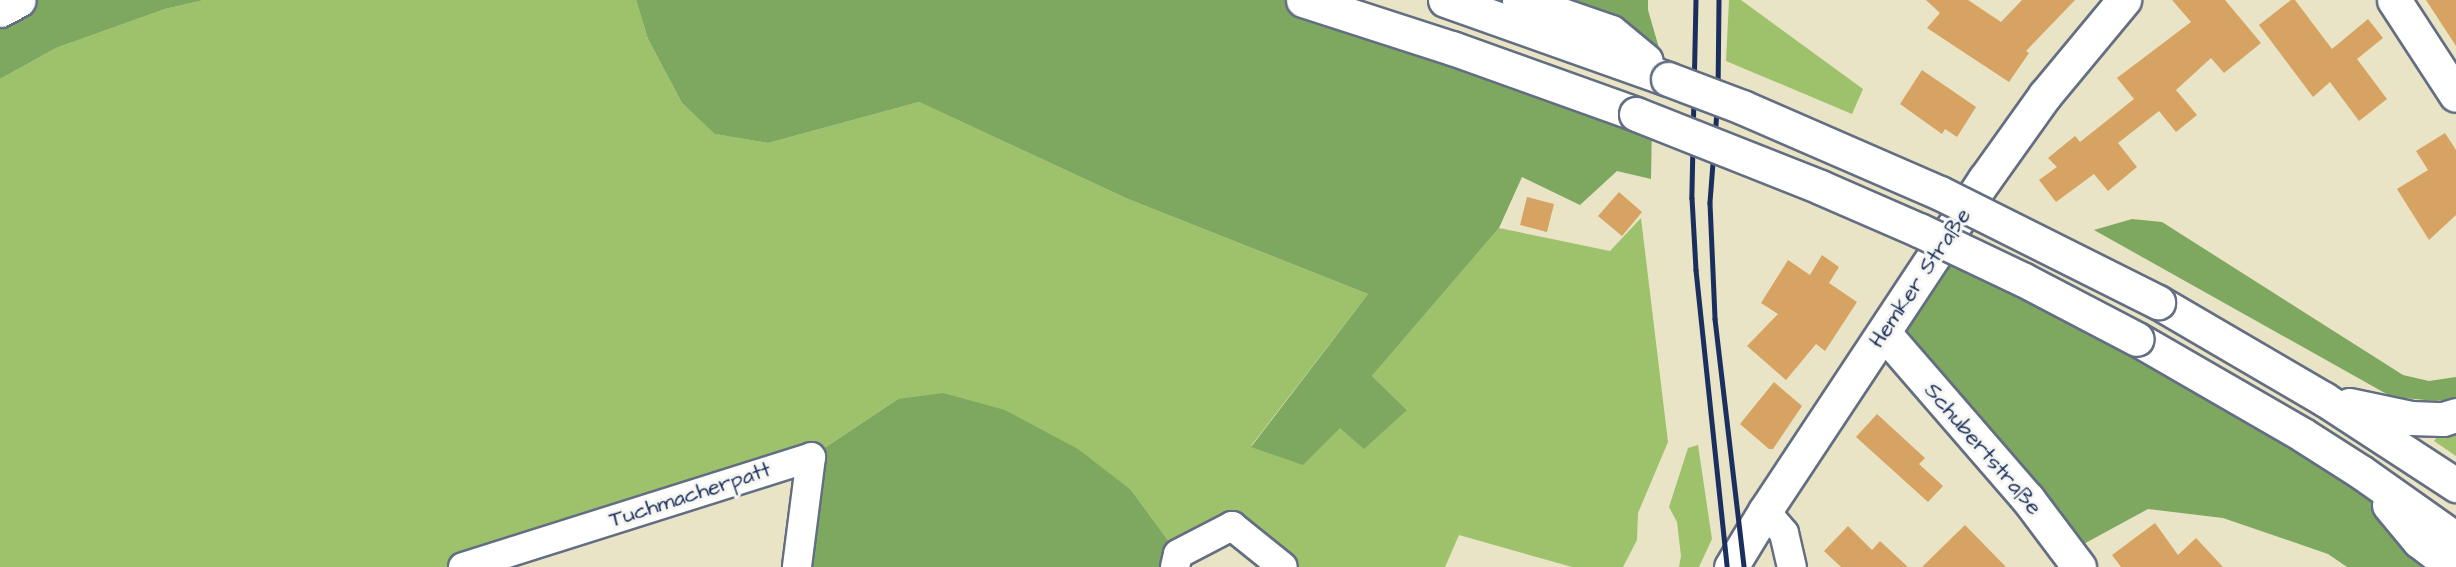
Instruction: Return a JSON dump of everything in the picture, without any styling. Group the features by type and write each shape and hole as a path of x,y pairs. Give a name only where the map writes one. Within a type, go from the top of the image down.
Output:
{"main road":[{"path":"0,10 19,0"},
{"path":"1303,0 1452,48 1636,114 1820,188 2024,280 2137,339 2232,393 2361,472 2456,539"},
{"path":"1445,0 1607,44"},
{"path":"1519,0 1607,44 1668,79 1753,112 1940,193 2158,303 2324,399 2456,485"},
{"name":"Hemker Straße","path":"1731,567 1884,333 2045,94 2124,0"},
{"path":"2394,0 2456,95"},
{"name":"Schubertstraße","path":"1884,333 2028,499 2079,567"},
{"path":"2324,399 2410,418 2443,419 2456,415"},
{"path":"2361,472 2419,541 2453,567"}],"street":[{"name":"Tuchmacherpatt","path":"463,567 811,457 797,567"},
{"path":"1766,511 1784,532 1792,567"},
{"path":"1177,560 1232,526 1283,567"}],"green space":[{"path":"19,0 204,0 165,9 56,48 0,79 0,10"},
{"path":"204,0 636,0 648,39 682,103 716,134 768,143 919,102 1128,199 1368,294 1251,446 1340,428 1407,410 1372,376 1499,228 1610,251 1641,218 1668,442 1638,513 1637,540 1623,567 1572,567 1459,535 1445,567 1283,567 1232,526 1178,554 1131,490 898,399 811,457 463,567 0,567 0,79 56,48 165,9"},
{"path":"636,0 1303,0 1652,121 1651,179 1617,171 1580,205 1522,177 1499,228 1372,376 1407,410 1364,449 1340,428 1303,465 1251,447 1368,294 1128,199 919,102 768,143 715,134 682,103 648,39"},
{"path":"1519,0 1648,0 1648,10 1668,79"},
{"path":"1729,0 1741,0 1863,89 1852,114 1726,61"},
{"path":"2132,219 2162,222 2403,375 2429,381 2456,377 2456,398 2437,401 2392,397 2094,230"},
{"path":"1943,242 2303,435 2453,567 2347,567 2328,554 2223,518 2148,509 2069,552 1884,333"},
{"path":"943,393 1005,410 1078,449 1131,490 1178,554 1175,567 797,567 811,457 898,399"},
{"path":"2456,430 2456,456 2434,441 2440,433"},
{"path":"1698,445 1712,539 1699,567 1679,567 1681,556 1677,522 1669,507 1688,448"}],"building":[{"path":"1926,0 1968,0 2001,22 2022,0 2075,0 2026,51 2029,53 2009,82 1927,28 1940,13"},
{"path":"2172,0 2225,0 2261,43 2224,73 2211,58 2176,90 2197,115 2176,132 2159,111 2118,143 2137,167 2108,191 2094,174 2056,202 2039,180 2057,167 2048,158 2075,136 2080,142 2134,99 2117,78 2191,22"},
{"path":"2291,0 2295,0 2332,49 2368,19 2383,38 2357,59 2387,99 2359,121 2330,82 2313,97 2259,25"},
{"path":"2426,0 2456,0 2456,46"},
{"path":"1922,70 1976,107 1957,137 1945,129 1942,134 1900,104"},
{"path":"2445,133 2456,150 2456,215 2429,240 2397,189 2428,170 2416,151"},
{"path":"1619,192 1642,212 1622,236 1598,216"},
{"path":"1527,197 1554,204 1547,232 1520,225"},
{"path":"1822,255 1839,267 1829,283 1857,302 1825,351 1816,344 1786,380 1747,346 1778,314 1761,303 1788,260 1810,275"},
{"path":"1774,382 1802,406 1773,449 1769,449 1740,424"},
{"path":"1877,414 1925,458 1919,464 1943,486 1928,502 1856,437"},
{"path":"2155,523 2178,555 2196,538 2223,567 2121,567 2112,555"},
{"path":"1965,525 2006,567 1922,567"},
{"path":"1848,526 1872,550 1880,541 1908,567 1841,567 1824,551"}],"railway":[{"path":"1696,0 1692,198 1696,270 1727,567"},
{"path":"1719,0 1718,98 1710,203 1715,319 1744,567"}]}
